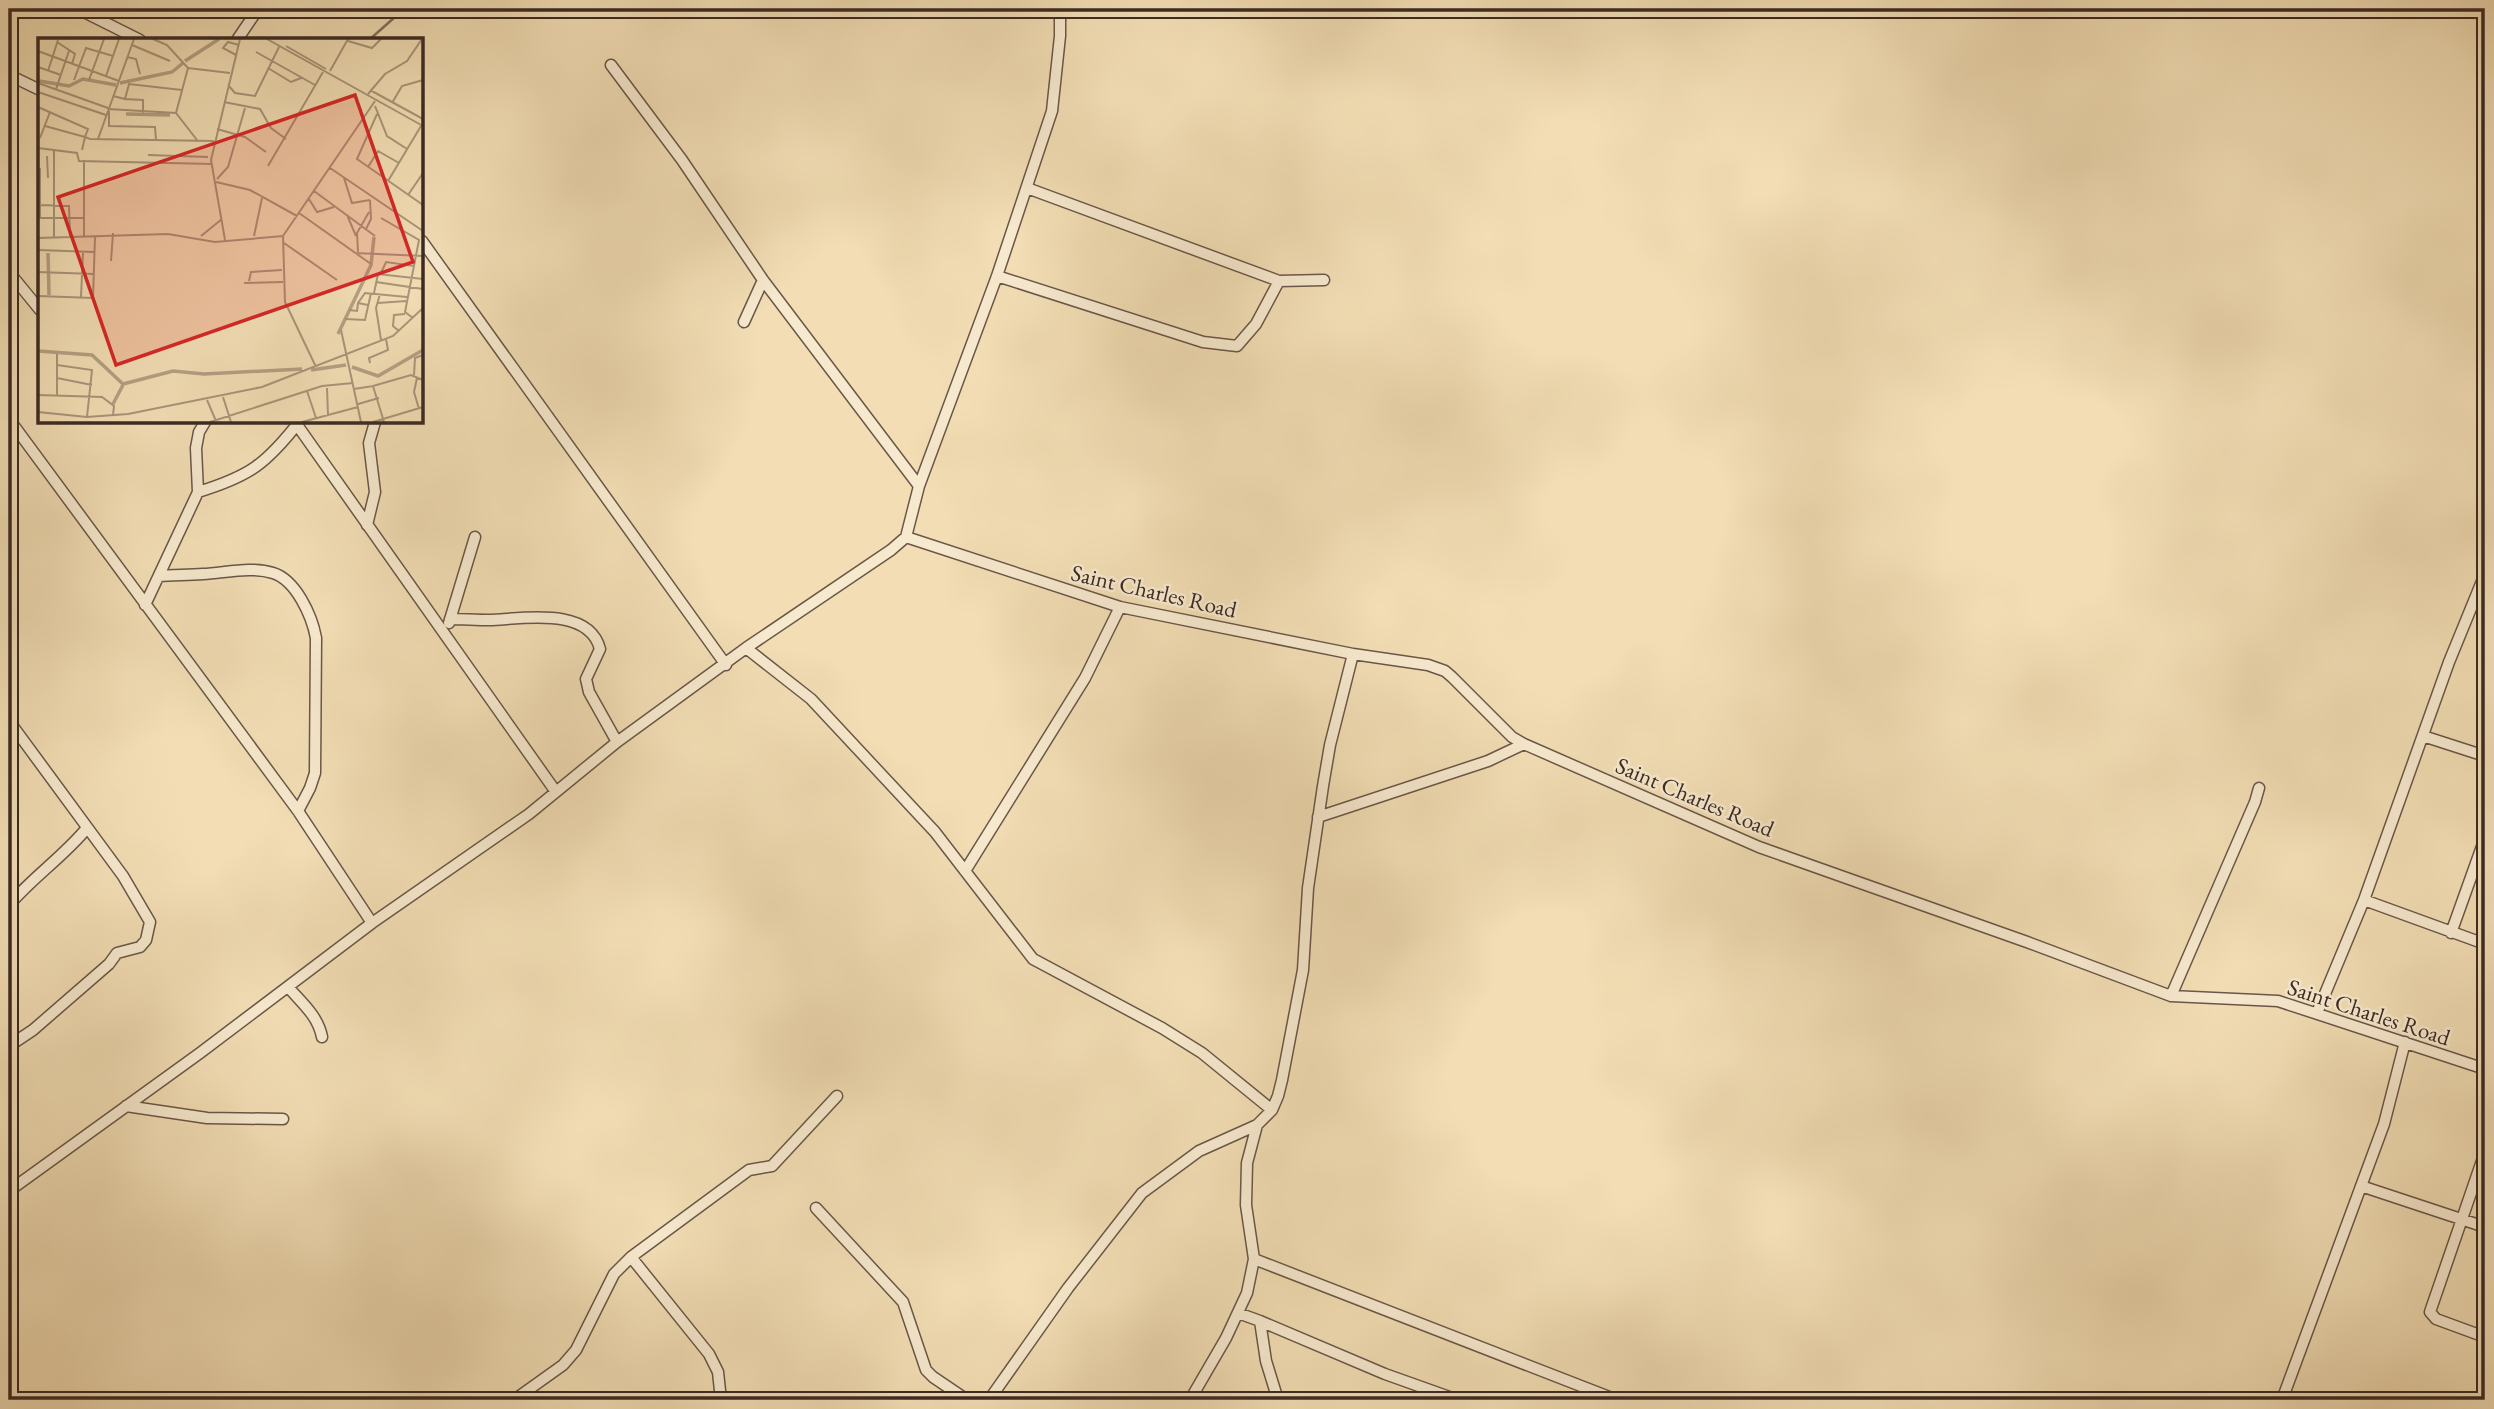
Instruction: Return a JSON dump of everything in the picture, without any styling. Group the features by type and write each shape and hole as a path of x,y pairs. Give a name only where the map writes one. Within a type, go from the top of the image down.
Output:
{"street":[{"path":"78,9 136,38"},
{"path":"238,38 258,9"},
{"path":"9,1191 372,923 529,814 617,742 906,537 919,486 997,276 1052,111 1060,36 1060,9"},
{"path":"611,65 682,160 763,280 919,486"},
{"path":"9,75 38,89"},
{"path":"1027,188 1279,281 1324,280"},
{"path":"424,244 726,665"},
{"path":"9,272 38,308"},
{"path":"997,276 1203,342 1237,345 1256,324 1279,281"},
{"path":"744,322 763,280"},
{"path":"9,419 298,811 372,923"},
{"path":"145,605 198,492 196,448 204,424"},
{"path":"198,492 258,467 274,454 296,424"},
{"path":"298,424 556,792"},
{"path":"368,525 375,492 369,443 374,424"},
{"path":"445,634 475,537"},
{"name":"Saint Charles Road","path":"906,537 1120,607 1353,654 1428,665 1445,671 1512,737 1524,744 1759,847 2171,996 2278,1001 2485,1069"},
{"path":"159,576 250,570 275,573 293,588 304,603 313,622 316,638 316,758 310,788 298,811"},
{"path":"2317,1013 2364,900 2387,829 2485,574"},
{"path":"965,871 1085,678 1120,607"},
{"path":"450,619 552,618 577,623 588,629 597,637 600,649 586,679 589,692 617,742"},
{"path":"746,648 811,699 935,832 1033,960 1162,1028 1202,1053 1272,1110"},
{"path":"989,1400 1068,1288 1142,1194 1199,1150 1257,1125 1272,1110 1282,1080 1303,970 1308,888 1330,746 1353,654"},
{"path":"9,720 87,828 150,922 146,940 140,947 117,953 109,964 33,1030 9,1046"},
{"path":"2423,736 2485,756"},
{"path":"1318,817 1488,761 1524,744"},
{"path":"2171,996 2256,802 2259,788"},
{"path":"9,905 23,889 72,846 87,828"},
{"path":"2451,933 2485,838"},
{"path":"2364,900 2485,944"},
{"path":"288,987 320,1024 322,1037"},
{"path":"2282,1400 2384,1124 2405,1042"},
{"path":"514,1400 563,1365 576,1349 614,1274 631,1257 749,1170 772,1166 837,1096"},
{"path":"126,1106 207,1118 283,1119"},
{"path":"1190,1400 1247,1293 1254,1259 1245,1185 1247,1163 1257,1125"},
{"path":"2485,1152 2431,1307 2431,1314 2436,1319 2485,1337"},
{"path":"2361,1186 2485,1227"},
{"path":"816,1208 903,1302 926,1370 967,1400"},
{"path":"631,1257 709,1354 718,1372 721,1400"},
{"path":"1254,1259 1617,1400"},
{"path":"1238,1313 1439,1397 1458,1400"},
{"path":"1260,1321 1266,1360 1278,1400"}],"waterway":[{"path":"371,38 404,9"}]}
